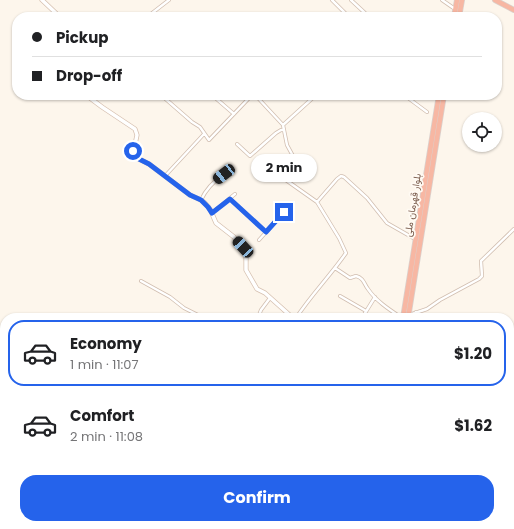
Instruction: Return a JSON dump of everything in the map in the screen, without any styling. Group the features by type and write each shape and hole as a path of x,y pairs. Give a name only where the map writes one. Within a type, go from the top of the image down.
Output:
{"highway":[{"path":"455,10 457,0"},
{"path":"460,12 462,0"},
{"path":"495,0 514,10"},
{"name":"بلوار قهرمان ملی","path":"404,313 438,100"},
{"name":"بلوار قهرمان ملی","path":"409,313 443,100"}],"street":[{"path":"42,0 55,12"},
{"path":"154,12 169,0"},
{"path":"332,0 344,12"},
{"path":"351,0 364,12"},
{"path":"442,0 455,10"},
{"path":"93,100 135,129 137,135 133,156 149,164 190,195 201,200 208,207 216,223 234,237 246,252 246,270 257,289 270,298 286,313"},
{"path":"167,100 200,127 209,140 248,100"},
{"path":"218,100 234,114"},
{"path":"260,100 283,125 287,145 292,156 287,164 283,178"},
{"path":"283,125 310,100"},
{"path":"411,100 427,112"},
{"path":"237,144 250,156 276,133 284,130"},
{"path":"165,176 204,134"},
{"path":"264,166 317,202 339,238 346,254 327,279 311,296 299,313"},
{"path":"201,200 204,192 214,181 224,174"},
{"path":"317,202 337,179 341,176 344,177 367,198 387,223 415,239"},
{"path":"212,213 235,194"},
{"path":"230,199 266,232"},
{"path":"259,240 284,212"},
{"path":"416,312 427,309 440,300 479,280 482,276 481,261 514,230"},
{"path":"335,268 350,278 356,276 362,278 368,289 375,297 396,313"},
{"path":"141,281 170,297 184,308 194,313"},
{"path":"340,296 366,312 375,297"},
{"path":"260,313 270,298"}],"route":[{"path":"133,151 133,156 143,160 190,195 201,200 212,213 230,199 266,232 284,212"}]}
